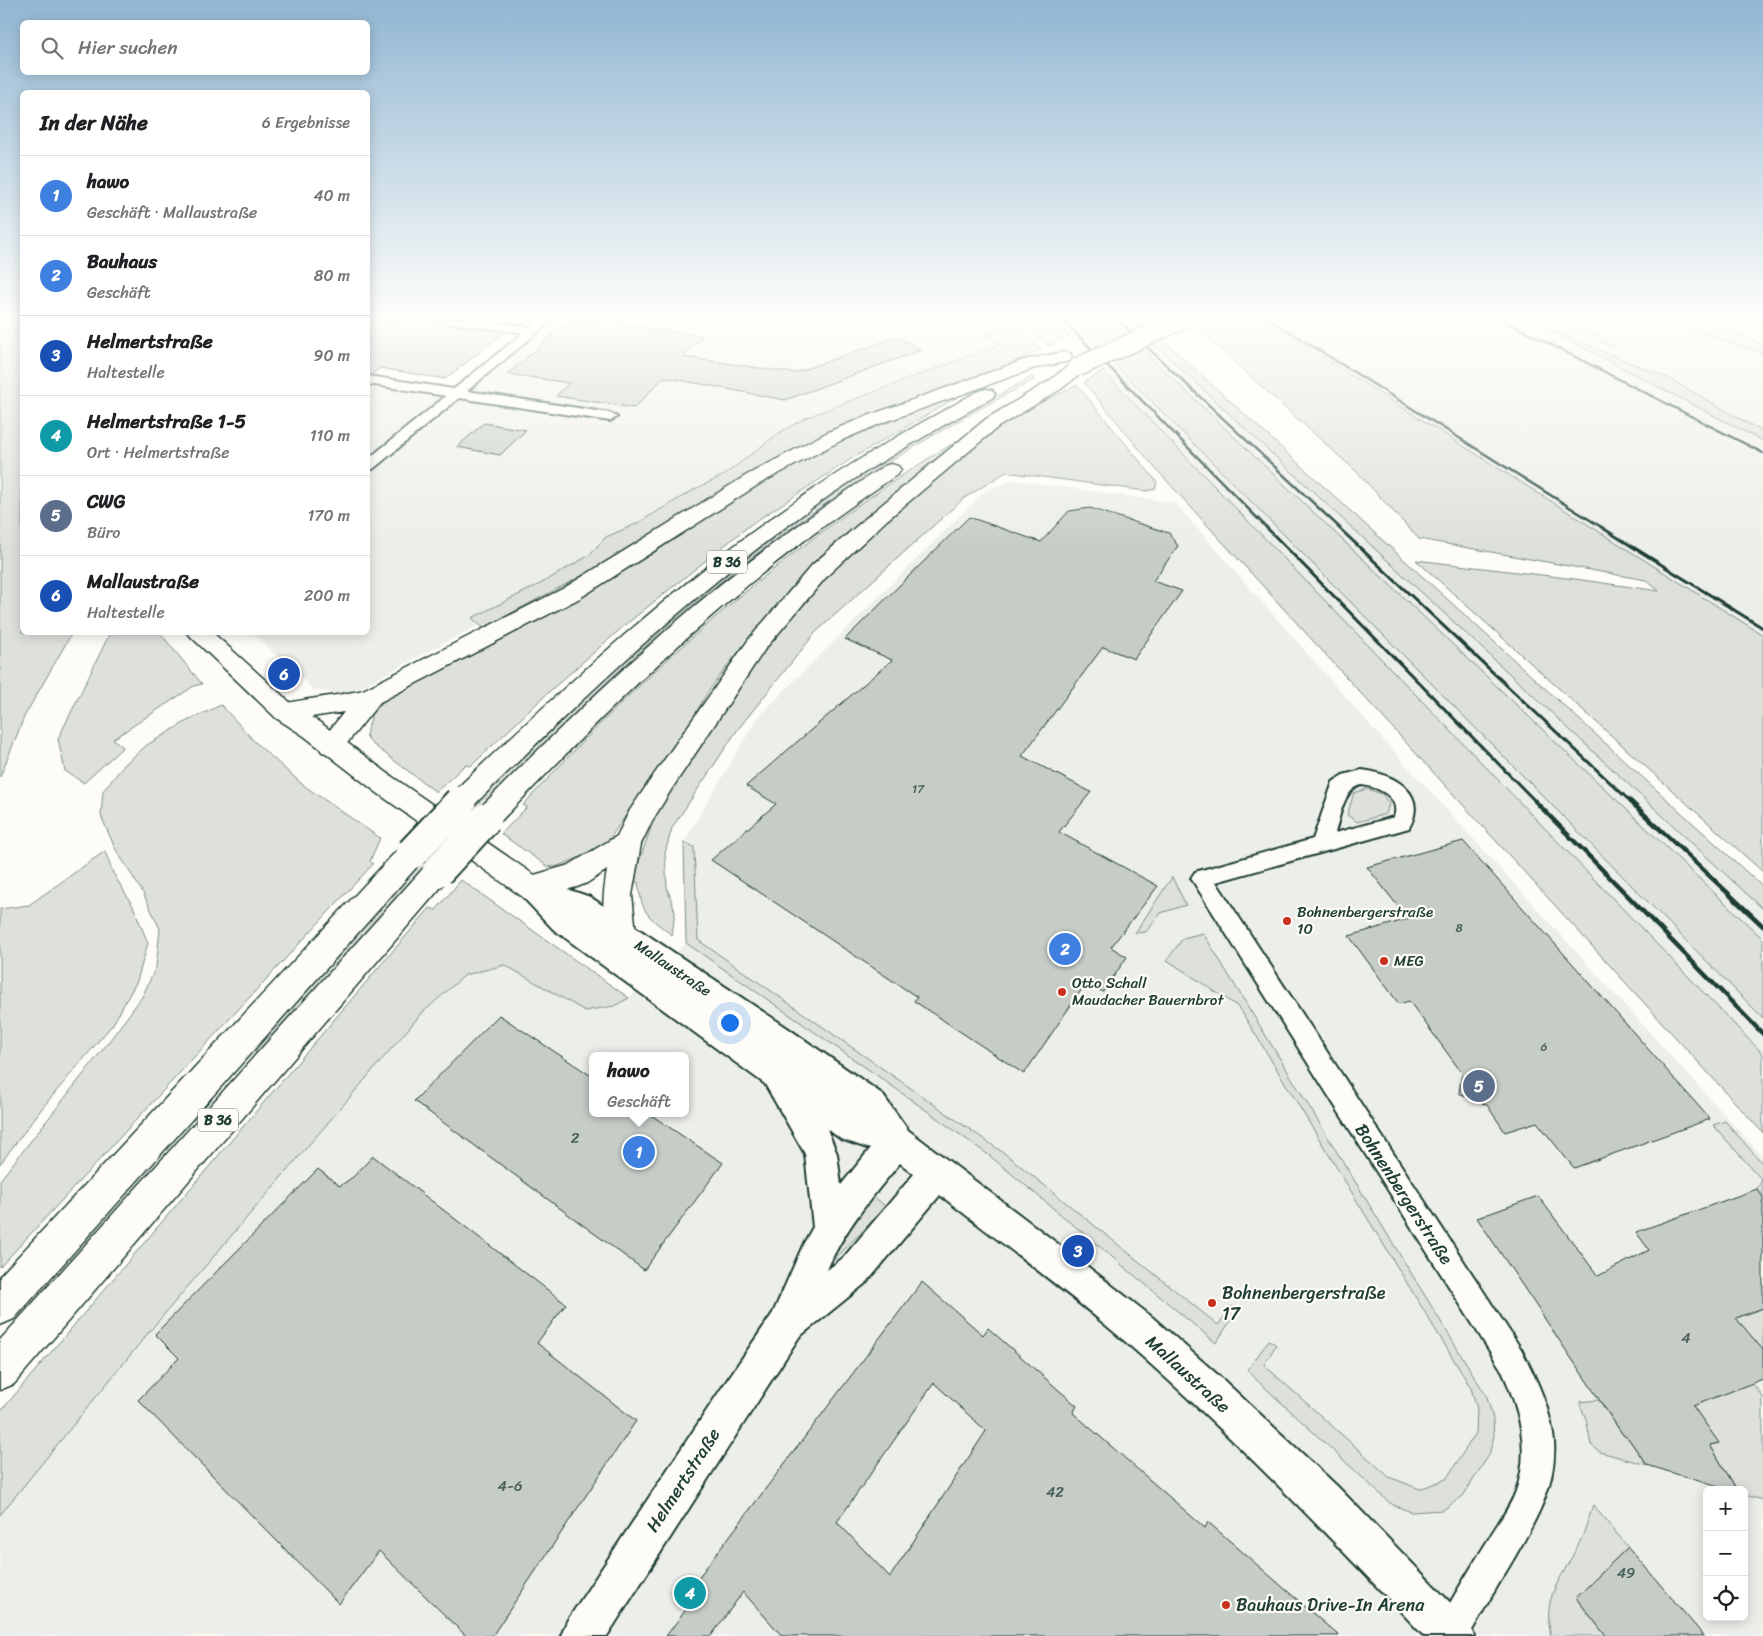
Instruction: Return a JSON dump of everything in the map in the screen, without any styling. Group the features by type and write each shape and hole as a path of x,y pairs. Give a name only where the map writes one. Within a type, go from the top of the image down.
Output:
{"main road":[{"path":"285,712 338,705 371,696 572,593 634,556 754,479 820,443 876,419 944,395"},
{"name":"B 36","path":"0,1370 425,862 460,802 576,689 736,554 804,504 862,466 947,416 995,395"},
{"name":"B 36","path":"0,1305 425,862 486,818 564,738 653,653 764,560 811,524 898,465 982,415 1010,395"},
{"path":"621,933 617,895 627,844 640,817 749,654 820,570 880,516 992,423 1019,395"},
{"name":"Mallaustraße","path":"200,635 285,712 530,887"},
{"path":"331,745 371,696"},
{"path":"530,887 577,875 627,844"}],"street":[{"path":"370,464 452,395"},
{"path":"471,395 610,417"},
{"name":"Bohnenbergerstraße","path":"1321,846 1202,878 1510,1359 1528,1394 1535,1416 1539,1442 1535,1482 1525,1507 1452,1635"},
{"name":"Mallaustraße","path":"530,887 580,905 775,1037 871,1105 897,1142 1071,1275 1139,1330 1206,1389 1323,1500 1452,1635"},
{"name":"Mallaustraße","path":"530,887 563,921 852,1128 897,1142"},
{"path":"772,1069 818,1145 824,1173 830,1230"},
{"name":"Helmertstraße","path":"582,1636 732,1405 786,1326 816,1255 830,1230 867,1177 897,1142"},
{"name":"Helmertstraße","path":"786,1326 855,1270 938,1172"}],"shaded area":[{"path":"0,395 20,395 20,635 71,635 25,715 0,777"},
{"path":"370,395 865,395 805,418 779,433 723,475 694,489 555,584 346,695 314,690 255,635 370,635"},
{"path":"865,395 924,395 881,410 802,445 587,573 483,628 472,618 540,584 588,556 606,537 636,524 695,489 724,475 779,433 805,418"},
{"path":"960,395 851,459 750,525 625,625 552,689 471,766 465,765 436,792 371,743 366,735 371,718 370,713 394,693 602,584 652,554 778,471 857,432"},
{"path":"998,395 1006,395 886,464 792,527 746,561 636,655 566,721 477,811 470,808 604,676 736,564 845,485 907,445"},
{"path":"1056,395 1086,395 1157,482 1155,489 1146,491 1006,472 963,499 816,632 738,729 672,828 665,853 667,887 675,912 672,935 647,913 641,901 638,882 632,882 655,816 727,700 792,609 880,524 1002,423 1040,401 1043,402"},
{"path":"1095,395 1127,395 1763,1054 1763,1133 1155,468"},
{"path":"1127,395 1146,395 1763,1018 1763,1054"},
{"path":"1146,395 1190,395 1763,939 1763,1018"},
{"path":"1190,395 1209,395 1763,909 1763,939"},
{"path":"1209,395 1224,395 1763,887 1763,909"},
{"path":"1271,395 1383,395 1763,635 1763,872 1416,560 1659,591 1646,580 1419,539 1356,471"},
{"path":"1383,395 1763,395 1763,635"},
{"path":"1675,395 1699,395 1763,432 1763,441"},
{"path":"952,444 956,446 799,581 746,642 709,690 690,723 608,841 585,860 581,857 555,867 547,866 501,834 527,807 523,805 612,712 732,603 774,568 862,503"},
{"path":"1013,480 1175,503 1385,742 1763,1157 1763,1636 0,1636 0,1515 149,1332 421,1014 465,975 505,965 585,1011 614,1006 629,998 686,943 684,842 758,717 985,491"},
{"path":"109,635 162,635 202,684 194,686 113,739 123,747 84,783 65,771 58,739"},
{"path":"221,705 256,743 303,785 380,838 370,861 373,864 0,1267 0,1180 142,997 156,967 160,929 143,893 115,848 101,816 103,791 125,764 147,745 187,721"},
{"path":"1367,789 1382,794 1389,804 1386,814 1357,822 1347,815 1354,793"},
{"path":"684,842 694,847 698,940 1008,1156 1218,1325 1232,1306 1237,1311 1216,1343 990,1156 686,943"},
{"path":"105,851 113,873 133,906 148,943 137,981 113,1024 43,1107 0,1164 0,909 29,905"},
{"path":"421,860 428,864 257,1053 250,1049"},
{"path":"1172,877 1186,905 1161,913 1146,932 1135,933"},
{"path":"461,880 629,998 614,1006 585,1011 505,965 465,975 421,1014 149,1332 0,1515 0,1412 430,908 436,910"},
{"path":"1203,933 1487,1397 1493,1419 1494,1436 1489,1455 1463,1496 1443,1510 1411,1512 1391,1504 1247,1371 1269,1340 1276,1345 1264,1365 1389,1477 1420,1489 1446,1479 1476,1433 1477,1409 1471,1388 1243,1014 1237,1006 1167,960 1183,938"},
{"path":"1725,1121 1763,1164 1763,1197 1757,1189 1762,1180 1713,1125"},
{"path":"870,1193 886,1207 827,1267 822,1269"},
{"path":"1763,1308 1763,1350 1715,1326"},
{"path":"1744,1373 1763,1397 1763,1500 1748,1496 1748,1486 1735,1486 1710,1445 1718,1443 1676,1382"},
{"path":"1599,1400 1647,1465 1600,1452 1591,1445 1586,1419 1579,1402"},
{"path":"1593,1505 1628,1547 1576,1598 1606,1636 1551,1636 1549,1610 1554,1590 1581,1538"}],"building":[{"path":"557,395 646,395 634,408"},
{"path":"761,395 798,395 785,400"},
{"path":"484,423 526,430 500,455 457,447"},
{"path":"1090,508 1169,533 1178,546 1153,581 1182,591 1134,659 1103,647 1022,756 1091,792 1059,832 1158,886 1111,947 1127,957 1103,992 1086,983 1024,1074 914,1001 917,997 711,860 776,804 746,786 892,660 845,639 969,517 1041,542 1069,511"},
{"path":"1463,841 1710,1119 1574,1168 1537,1122 1505,1132 1487,1105 1459,1093 1462,1073 1409,1001 1399,1004 1349,936 1408,919 1367,867"},
{"path":"499,1015 589,1074 589,1117 654,1117 723,1163 644,1270 414,1101"},
{"path":"373,1156 566,1304 537,1343 636,1421 492,1636 466,1636 379,1551 339,1604 138,1400 179,1358 155,1334 318,1169 340,1186 353,1177"},
{"path":"1757,1189 1763,1197 1763,1308 1736,1318 1763,1350 1763,1379 1693,1406 1719,1443 1710,1445 1735,1486 1715,1486 1647,1465 1628,1438 1623,1435 1477,1218 1538,1196 1598,1276 1649,1250 1636,1232"},
{"path":"922,1282 983,1335 988,1328 1077,1406 1073,1413 1205,1528 1208,1522 1339,1636 782,1636 743,1592 711,1636 666,1636 688,1607 679,1596 692,1579 695,1582","holes":["934,1383 986,1431 890,1577 837,1522"]},
{"path":"1628,1547 1704,1636 1606,1636 1576,1598"}],"railway":[{"path":"1137,395 1267,528"},
{"path":"1198,395 1340,528"},
{"path":"1391,395 1603,528"},
{"path":"1650,395 1763,453"},
{"path":"1266,527 1536,802"},
{"path":"1338,527 1631,802"},
{"path":"1601,527 1763,628"},
{"path":"1535,801 1763,1034"},
{"path":"1630,801 1763,926"}],"place":[{"name":"Mallaustraße","path":"284,674"},
{"name":"Bohnenbergerstraße 10","path":"1287,921"},
{"name":"Bauhaus","path":"1065,949"},
{"name":"MEG","path":"1384,961"},
{"name":"Otto Schall Maudacher Bauernbrot","path":"1062,992"},
{"name":"CWG","path":"1479,1086"},
{"name":"hawo","path":"639,1152"},
{"name":"Helmertstraße","path":"1078,1251"},
{"name":"Bohnenbergerstraße 17","path":"1212,1303"},
{"name":"Helmertstraße 1-5","path":"690,1593"},
{"name":"Bauhaus Drive-In Arena","path":"1226,1605"}]}
